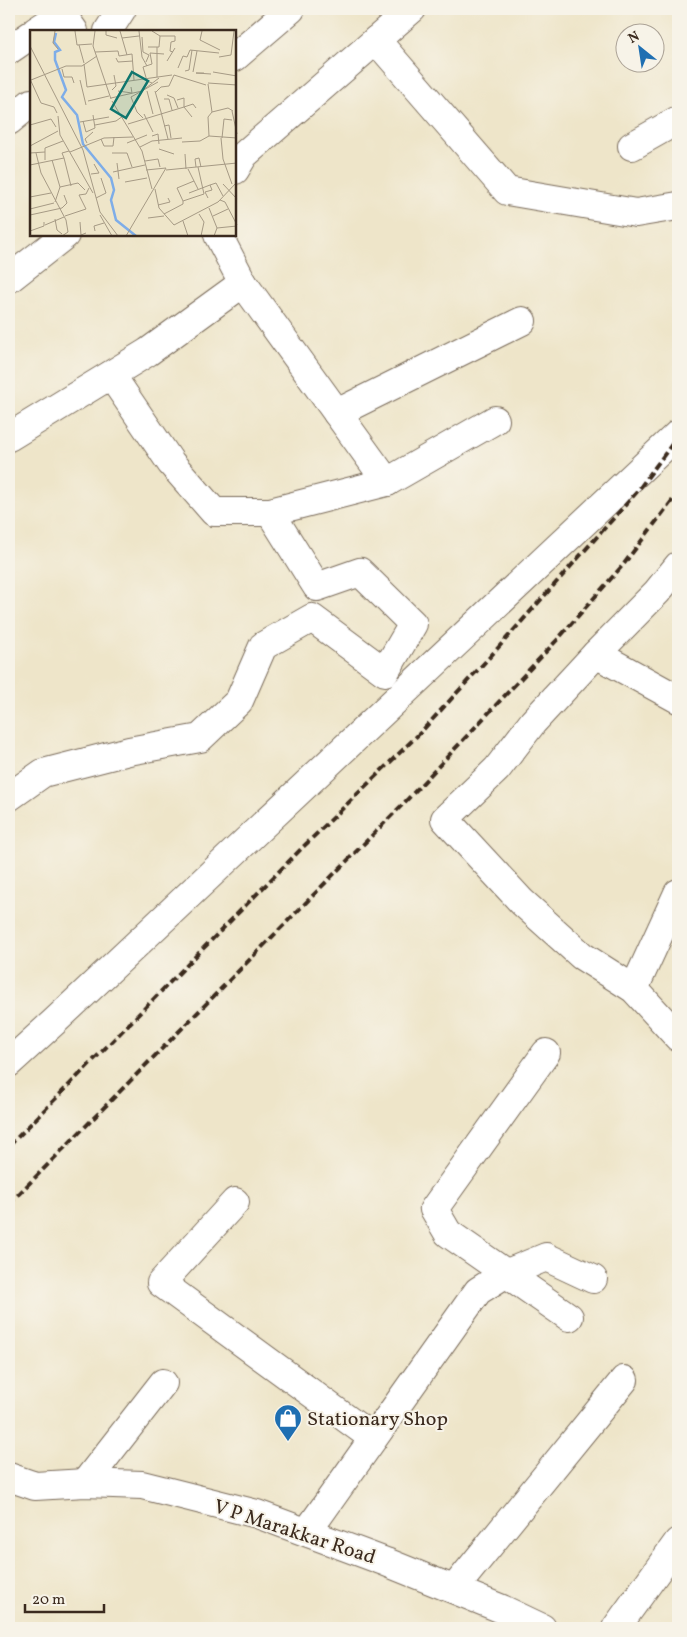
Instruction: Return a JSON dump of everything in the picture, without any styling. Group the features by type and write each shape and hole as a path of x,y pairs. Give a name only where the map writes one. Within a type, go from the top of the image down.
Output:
{"street":[{"path":"109,30 122,9"},
{"path":"236,56 291,9"},
{"path":"236,168 244,155 412,9"},
{"path":"38,30 62,14 73,30"},
{"path":"9,50 30,36"},
{"path":"376,40 507,191 636,213 678,206"},
{"path":"9,121 30,104"},
{"path":"632,146 678,120"},
{"path":"9,279 64,236"},
{"path":"219,236 243,283 387,482"},
{"path":"9,437 148,352 243,283"},
{"path":"337,413 522,321"},
{"path":"111,375 171,463 214,512 270,512 387,482 495,420"},
{"path":"9,1063 678,434"},
{"path":"9,797 43,773 128,751 200,738 239,701 263,646 312,618 385,672 413,624 360,572 317,587 270,512"},
{"path":"678,566 657,592 533,722 497,769 445,820 522,902 582,956 634,989 678,1037"},
{"path":"596,654 678,699"},
{"path":"634,989 676,904"},
{"path":"546,1053 434,1209 448,1233 569,1317"},
{"path":"235,1202 161,1283 373,1438"},
{"path":"307,1532 478,1291 505,1274 546,1257 592,1279"},
{"path":"454,1589 624,1380"},
{"path":"85,1484 163,1383"},
{"name":"V P Marakkar Road","path":"9,1477 34,1486 85,1484 142,1485 257,1514 454,1589 527,1625"},
{"path":"616,1628 678,1542"}],"railway":[{"path":"9,1146 302,848 420,733 636,493 678,436"},
{"path":"9,1204 404,803 557,640 623,565 678,493"}],"place":[{"name":"Stationary Shop","path":"288,1442"}]}
